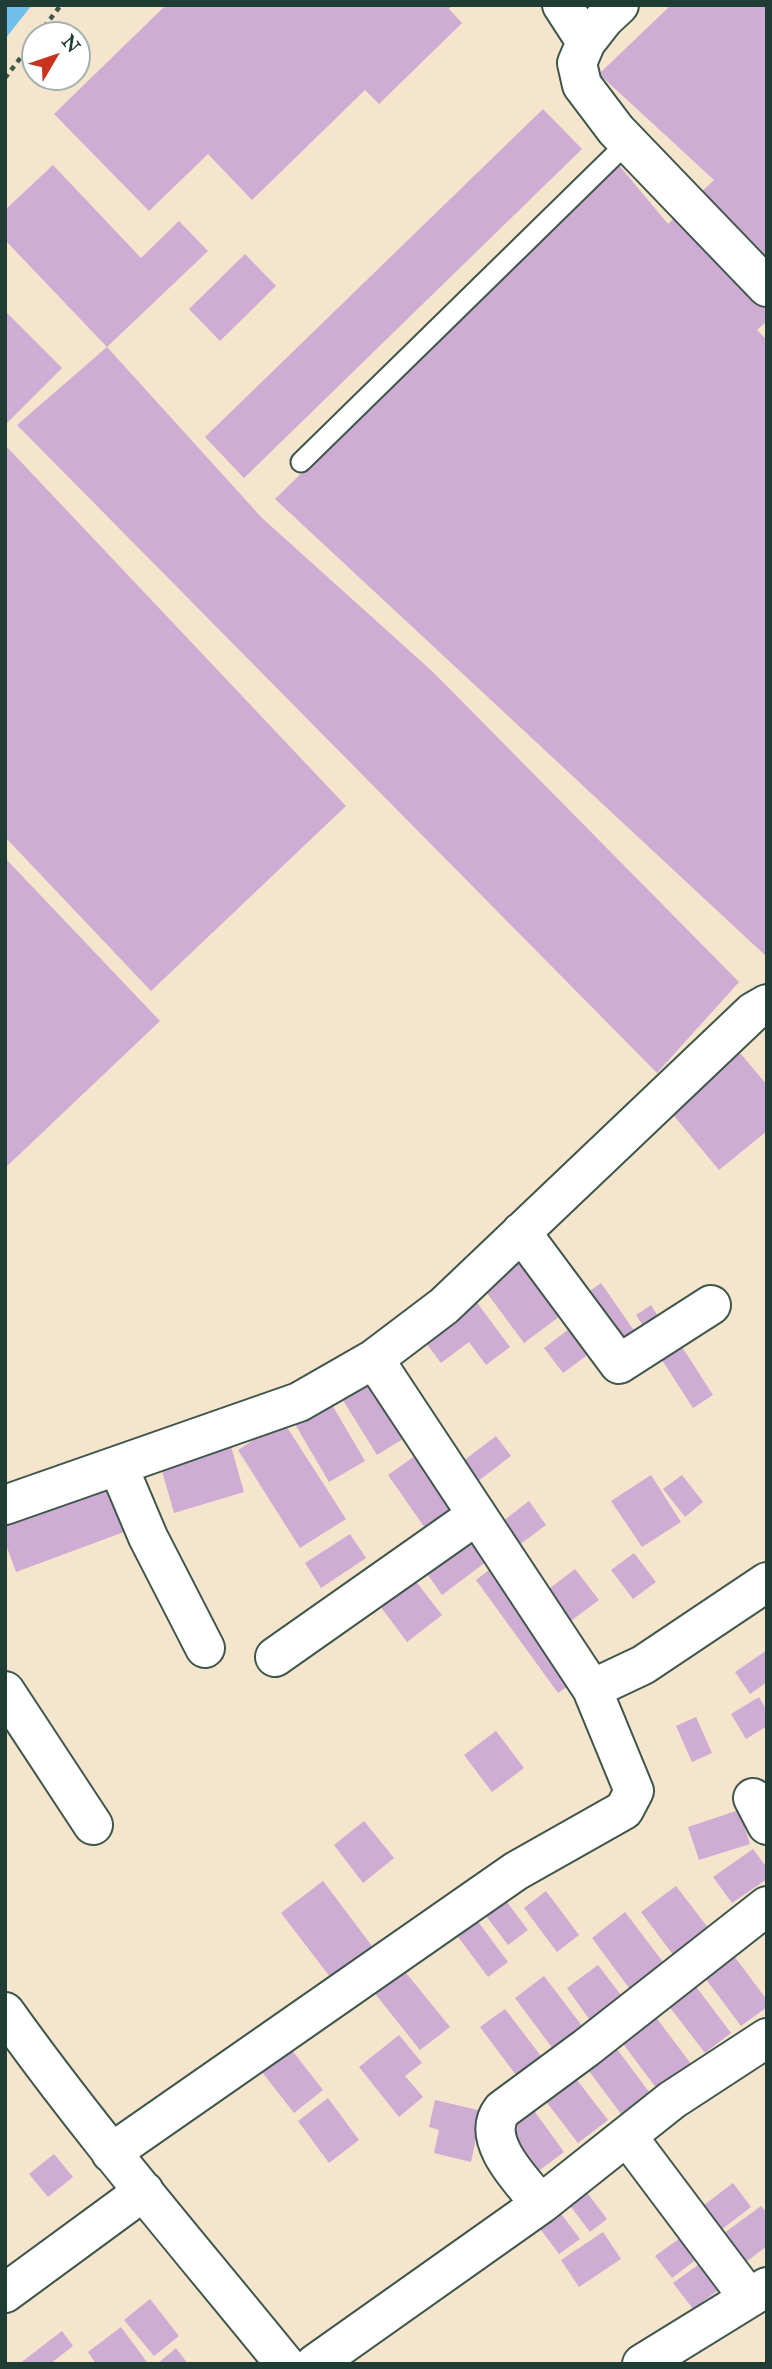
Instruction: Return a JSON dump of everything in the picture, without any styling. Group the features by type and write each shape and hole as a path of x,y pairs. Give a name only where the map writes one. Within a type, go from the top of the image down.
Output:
{"street":[{"path":"562,5 586,42"},
{"path":"619,5 586,42 576,63 582,85 628,142 767,287"},
{"path":"5,1505 299,1402 374,1359 444,1306 521,1232 762,1020"},
{"path":"521,1232 619,1364 711,1305"},
{"path":"111,2153 516,1871 624,1810 634,1791 592,1689 374,1359"},
{"path":"118,1466 148,1537 205,1648"},
{"path":"275,1657 477,1515"},
{"path":"592,1689 643,1665 767,1582"},
{"path":"5,1691 93,1825"},
{"path":"541,2204 499,2149 496,2117 767,1906"},
{"path":"5,2012 111,2153 285,2364"},
{"path":"315,2364 541,2204 672,2100 767,2038"},
{"path":"627,2136 758,2292 642,2364"},
{"path":"5,2293 144,2191"}],"lane":[{"path":"301,462 628,142"}],"path":[{"path":"49,21 61,5"},
{"path":"5,78 21,57"}],"water":[{"path":"5,5 32,5 5,39"}],"building":[{"path":"166,5 452,5 449,9 462,23 379,104 365,90 252,200 208,154 149,211 54,114 78,91 91,91 91,78"},
{"path":"671,5 767,5 767,321 757,330 767,340 767,957 275,499 618,164 668,224 714,180 599,74"},
{"path":"543,109 582,149 244,478 205,437"},
{"path":"53,165 141,258 179,221 208,251 107,347 5,240 5,210"},
{"path":"245,254 276,286 220,341 189,309"},
{"path":"5,311 62,368 5,425"},
{"path":"107,347 262,518 433,672 739,982 657,1073 17,425"},
{"path":"5,445 346,806 151,991 5,837"},
{"path":"5,858 160,1021 5,1168"},
{"path":"735,1047 767,1085 767,1131 719,1170 665,1105"},
{"path":"520,1262 560,1316 524,1343 484,1289"},
{"path":"601,1283 635,1332 614,1348 580,1298"},
{"path":"475,1300 510,1347 486,1365 469,1342 441,1363 423,1339"},
{"path":"651,1305 665,1327 650,1336 636,1315"},
{"path":"573,1326 593,1351 563,1373 544,1348"},
{"path":"682,1347 713,1395 693,1408 662,1360"},
{"path":"372,1379 406,1437 377,1455 341,1397"},
{"path":"328,1398 365,1461 329,1482 292,1419"},
{"path":"283,1421 346,1519 300,1548 238,1450"},
{"path":"496,1436 511,1456 469,1488 454,1468"},
{"path":"230,1443 244,1492 174,1513 160,1464"},
{"path":"419,1453 456,1506 425,1528 388,1475"},
{"path":"651,1475 681,1522 642,1547 611,1501"},
{"path":"682,1475 703,1502 685,1517 663,1489"},
{"path":"106,1483 124,1532 16,1572 5,1542 5,1520"},
{"path":"529,1501 546,1525 511,1551 494,1528"},
{"path":"475,1529 495,1555 442,1595 423,1568"},
{"path":"350,1534 366,1558 321,1588 305,1563"},
{"path":"634,1553 656,1582 633,1599 611,1570"},
{"path":"494,1566 577,1680 558,1693 476,1580"},
{"path":"575,1569 599,1600 560,1629 537,1598"},
{"path":"414,1579 442,1615 407,1642 380,1606"},
{"path":"767,1650 767,1682 750,1694 735,1672"},
{"path":"759,1697 767,1711 767,1726 746,1739 731,1714"},
{"path":"696,1717 712,1753 692,1762 676,1726"},
{"path":"496,1731 524,1768 492,1792 464,1755"},
{"path":"739,1810 750,1844 699,1860 688,1827"},
{"path":"364,1821 394,1858 363,1883 334,1845"},
{"path":"753,1849 767,1868 767,1879 732,1903 713,1877"},
{"path":"323,1881 378,1954 337,1986 281,1913"},
{"path":"676,1886 709,1929 674,1956 641,1912"},
{"path":"546,1891 579,1935 557,1952 524,1908"},
{"path":"503,1897 528,1930 508,1945 483,1912"},
{"path":"625,1912 666,1966 632,1992 592,1938"},
{"path":"473,1915 508,1962 488,1977 453,1930"},
{"path":"731,1952 767,2000 767,2007 741,2026 702,1974"},
{"path":"398,1963 450,2027 420,2050 369,1986"},
{"path":"598,1965 624,1999 592,2023 567,1988"},
{"path":"544,1976 589,2035 559,2057 515,1998"},
{"path":"691,1980 731,2033 705,2053 665,2001"},
{"path":"505,2009 544,2060 519,2079 480,2027"},
{"path":"652,2012 691,2064 657,2089 618,2037"},
{"path":"399,2035 422,2063 405,2076 423,2097 399,2117 359,2067"},
{"path":"284,2040 323,2090 294,2113 255,2063"},
{"path":"611,2041 652,2096 624,2118 583,2063"},
{"path":"570,2071 608,2120 578,2143 541,2095"},
{"path":"328,2098 359,2140 329,2163 298,2121"},
{"path":"435,2100 482,2111 471,2162 434,2153 439,2130 429,2127"},
{"path":"530,2105 564,2152 533,2175 498,2129"},
{"path":"54,2154 73,2177 48,2197 29,2174"},
{"path":"733,2183 751,2207 709,2239 691,2215"},
{"path":"582,2186 607,2219 590,2232 565,2199"},
{"path":"553,2203 580,2239 559,2254 532,2218"},
{"path":"761,2206 767,2213 767,2246 738,2268 716,2239"},
{"path":"690,2231 706,2252 672,2278 655,2256"},
{"path":"603,2232 621,2259 579,2287 561,2260"},
{"path":"709,2257 728,2283 693,2309 673,2283"},
{"path":"150,2299 179,2336 154,2356 124,2320"},
{"path":"121,2327 147,2362 96,2364 88,2352"},
{"path":"62,2331 73,2346 50,2364 19,2364"},
{"path":"176,2348 188,2364 157,2364"}]}
